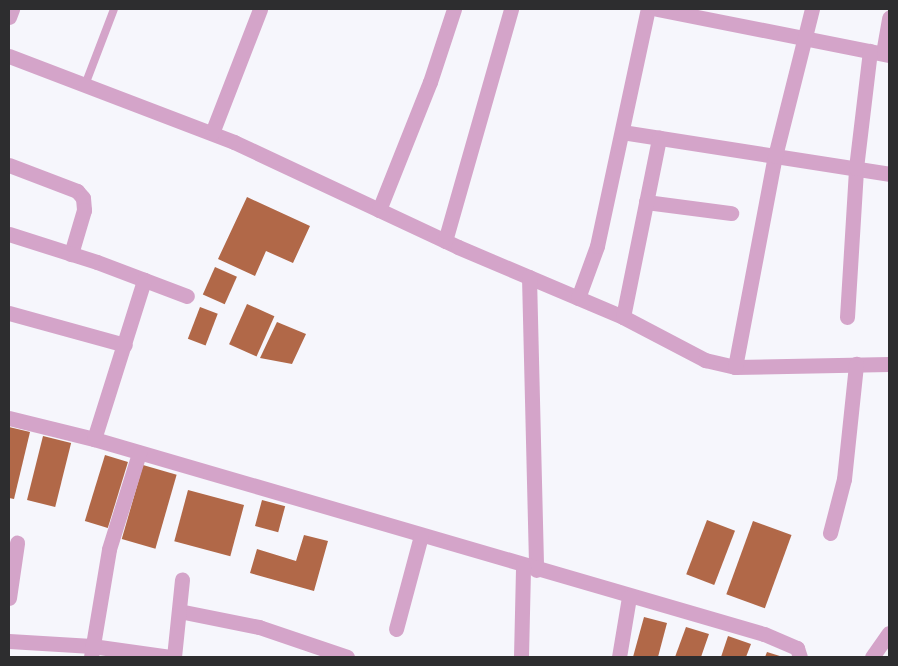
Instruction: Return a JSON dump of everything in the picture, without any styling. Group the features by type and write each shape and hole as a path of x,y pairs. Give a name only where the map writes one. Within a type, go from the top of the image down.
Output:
{"street":[{"path":"9,17 12,9"},
{"path":"212,133 260,9"},
{"path":"379,210 430,82 454,9"},
{"path":"445,241 510,9"},
{"path":"578,298 598,246 648,9"},
{"path":"656,9 881,53"},
{"path":"735,367 775,156 812,9"},
{"path":"847,317 856,168 889,18"},
{"path":"9,56 212,133 445,241 623,317 705,360 735,367 889,364"},
{"path":"622,132 889,174"},
{"path":"623,317 659,138"},
{"path":"9,165 77,191 83,198 84,210 71,254"},
{"path":"646,202 731,212"},
{"path":"9,234 71,254 187,296"},
{"path":"521,657 530,568 529,277"},
{"path":"94,439 144,280"},
{"path":"9,313 125,345"},
{"path":"830,534 844,479 856,364"},
{"path":"9,418 94,439 629,597 781,639 797,648 800,657"},
{"path":"92,651 108,549 139,453"},
{"path":"396,629 421,536"},
{"path":"9,598 17,543"},
{"path":"9,641 92,651 172,657 182,578"},
{"path":"619,657 629,597"},
{"path":"179,611 259,627 347,657"},
{"path":"872,657 889,633"}],"lane":[{"path":"85,85 114,9"}],"building":[{"path":"247,197 310,226 293,263 266,251 255,276 218,259"},
{"path":"215,267 237,277 225,304 203,294"},
{"path":"247,304 274,316 257,356 229,344"},
{"path":"200,307 218,314 206,346 188,339"},
{"path":"277,322 306,334 292,364 260,358"},
{"path":"9,427 30,432 14,499 9,498"},
{"path":"43,436 71,443 55,507 27,500"},
{"path":"105,455 128,462 108,528 85,521"},
{"path":"143,465 177,475 155,549 122,539"},
{"path":"188,490 244,505 230,556 174,541"},
{"path":"262,500 285,506 278,532 255,526"},
{"path":"707,520 735,531 714,585 686,574"},
{"path":"753,521 792,535 765,608 726,594"},
{"path":"304,535 328,541 314,591 250,573 257,549 296,561"},
{"path":"644,617 667,623 658,657 633,657"},
{"path":"686,627 709,634 701,657 675,657"},
{"path":"728,636 751,644 746,657 721,657"},
{"path":"767,652 783,657 765,657"}]}
